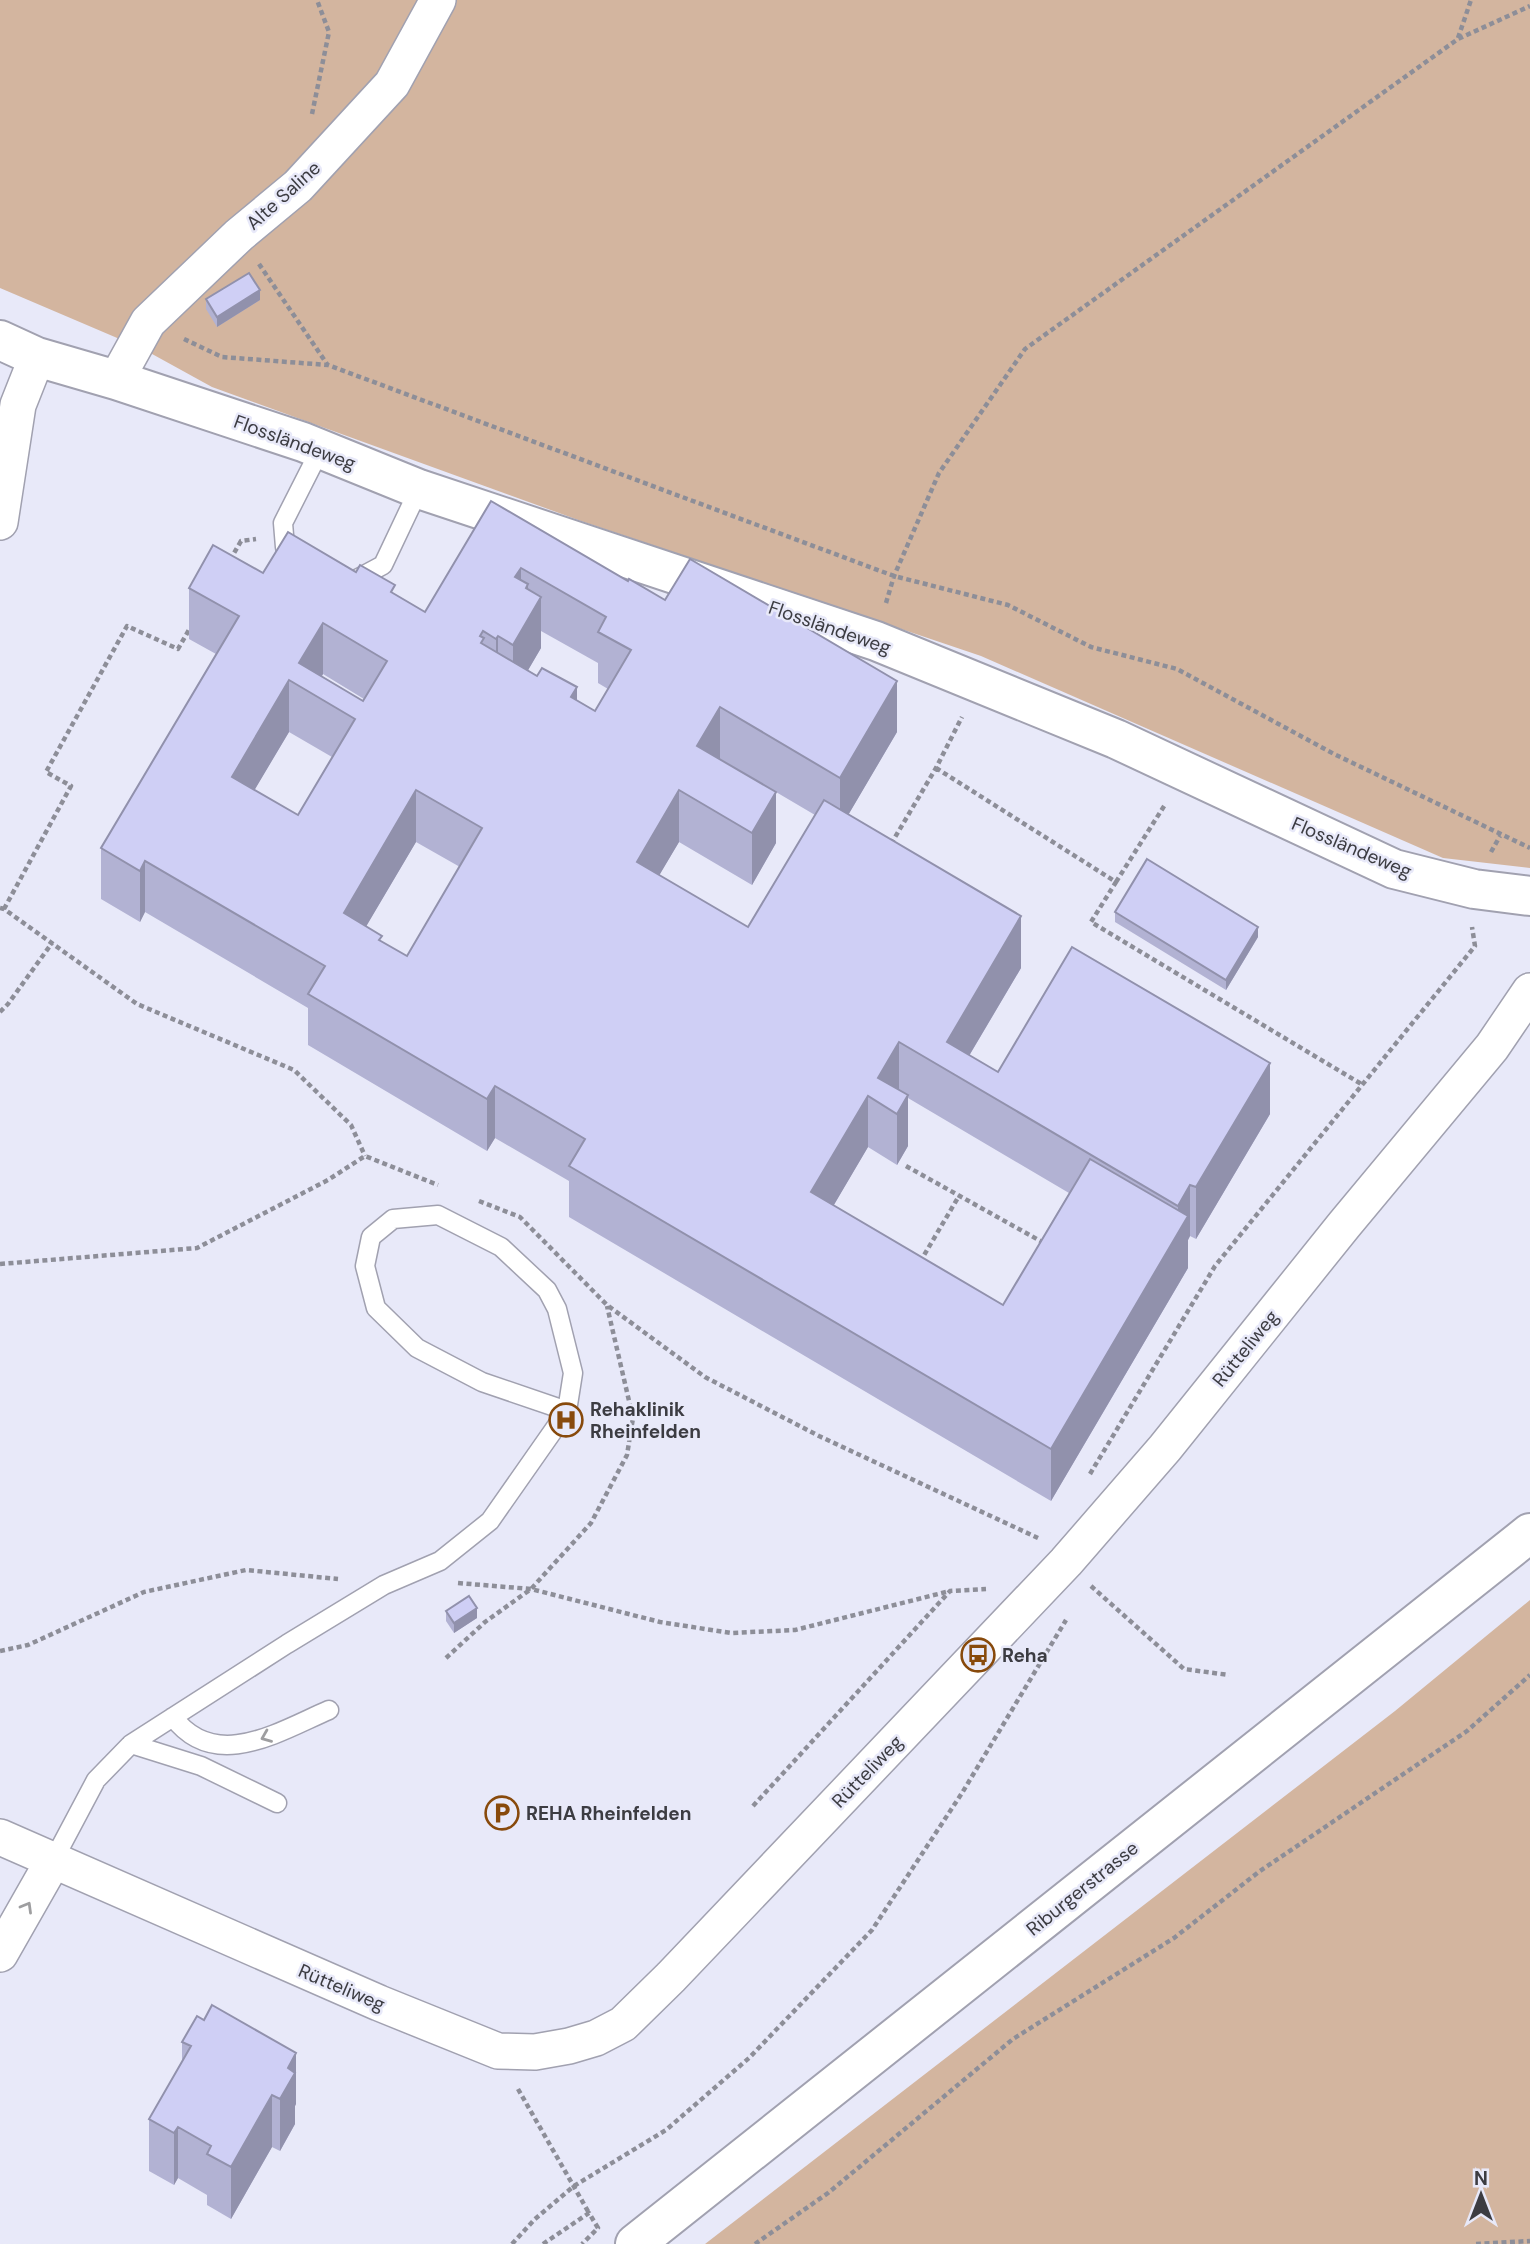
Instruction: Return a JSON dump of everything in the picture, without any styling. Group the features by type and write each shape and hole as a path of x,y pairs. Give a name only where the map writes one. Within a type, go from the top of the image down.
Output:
{"street":[{"name":"Alte Saline","path":"116,380 148,322 239,235 298,186 392,84 438,0"},
{"name":"Flossländeweg","path":"0,340 37,357 116,380 320,450 419,489 876,641 1116,739 1394,869 1474,889 1530,896"},
{"path":"0,522 18,405 37,357"},
{"name":"Rütteliweg","path":"0,1837 379,2003 498,2051 535,2052 569,2046 596,2038 623,2024 671,1977 1066,1562 1165,1448 1344,1225 1492,1047 1530,990"},
{"name":"Riburgerstrasse","path":"635,2244 1530,1533"},
{"path":"0,1954 53,1861"}],"lane":[{"path":"307,561 285,547 283,523 320,450"},
{"path":"329,575 355,580 383,565 419,489"},
{"path":"53,1861 96,1780 131,1744 384,1585 440,1561 490,1521 568,1411 573,1373 556,1309 547,1290 501,1247 438,1215 393,1219 371,1237 365,1266 376,1308 417,1348 482,1382 568,1411"},
{"path":"173,1717 183,1730 194,1738 229,1746 256,1741 329,1710"},
{"path":"131,1744 201,1766 277,1803"}],"path":[{"path":"311,122 329,32 317,0"},
{"path":"1458,39 1471,0"},
{"path":"876,641 894,576 939,473 1025,349 1458,39 1530,6"},
{"path":"239,235 328,365"},
{"path":"148,322 222,357 328,365 894,576 1008,605 1091,648 1177,669 1334,754 1530,848"},
{"path":"227,565 241,541 284,534"},
{"path":"192,625 178,649 127,626 47,772 71,786 2,909 137,1004 294,1070 351,1125 365,1156"},
{"path":"885,855 936,768 962,717"},
{"path":"936,768 1116,882 1091,922 1363,1085"},
{"path":"1084,1484 1215,1266 1475,946 1471,934 1474,889"},
{"path":"0,1012 52,943"},
{"path":"906,1166 1044,1242"},
{"path":"919,1264 959,1196"},
{"path":"446,1658 485,1622 531,1588 591,1522 627,1455 633,1418 607,1305"},
{"path":"1034,1549 1042,1539"},
{"path":"0,1651 28,1645 144,1592 246,1570 384,1585"},
{"path":"1088,1583 1184,1669 1228,1675"},
{"path":"531,1588 660,1622 731,1633 795,1630 950,1591 987,1589"},
{"path":"753,1806 950,1591"},
{"path":"512,2244 535,2219 574,2186 666,2130 749,2058 872,1930 962,1793 1067,1618"},
{"path":"755,2244 828,2193 1013,2039 1174,1938 1261,1871 1467,1731 1530,1675"},
{"path":"498,2051 533,2120 598,2228 582,2244"},
{"path":"543,2244 589,2213"},
{"path":"1476,2244 1530,2241"}],"shaded area":[{"path":"0,0 1530,0 1530,868 1443,858 981,656 581,521 212,387 143,349 0,288"},
{"path":"1530,1600 1530,2244 705,2244 1395,1711"}],"building":[{"path":"249,273 260,290 217,317 206,299"},
{"path":"491,501 665,600 690,559 897,681 840,778 720,707 697,746 776,792 752,833 679,790 637,862 748,927 824,800 1021,916 947,1042 998,1072 1072,947 1270,1063 1196,1187 1190,1185 1178,1206 899,1042 878,1078 908,1095 897,1114 868,1096 811,1192 1003,1305 1090,1159 1188,1216 1051,1449 569,1166 585,1139 495,1086 487,1099 308,994 325,966 145,861 140,871 101,848 239,616 189,588 213,545 263,573 288,532 356,572 360,565 395,585 391,592 425,612","holes":["521,568 606,617 598,632 631,650 595,711 571,697 577,687 542,668 537,676 481,643 484,638 480,636 483,631 513,645 541,597 526,588 528,584 515,577","323,623 387,661 363,701 299,663","289,680 355,719 298,815 232,777","416,790 482,828 407,956 379,940 382,936 344,913"]},
{"path":"1147,859 1258,927 1226,980 1115,912"},
{"path":"469,1596 477,1608 454,1623 446,1611"},
{"path":"212,2005 296,2053 288,2068 295,2073 280,2099 272,2095 231,2167 207,2154 211,2146 178,2127 174,2133 149,2119 191,2046 182,2042 197,2016 204,2020"}],"place":[{"name":"Rehaklinik Rheinfelden","path":"566,1420"},
{"name":"Reha","path":"978,1655"},
{"name":"REHA Rheinfelden","path":"502,1813"}]}
